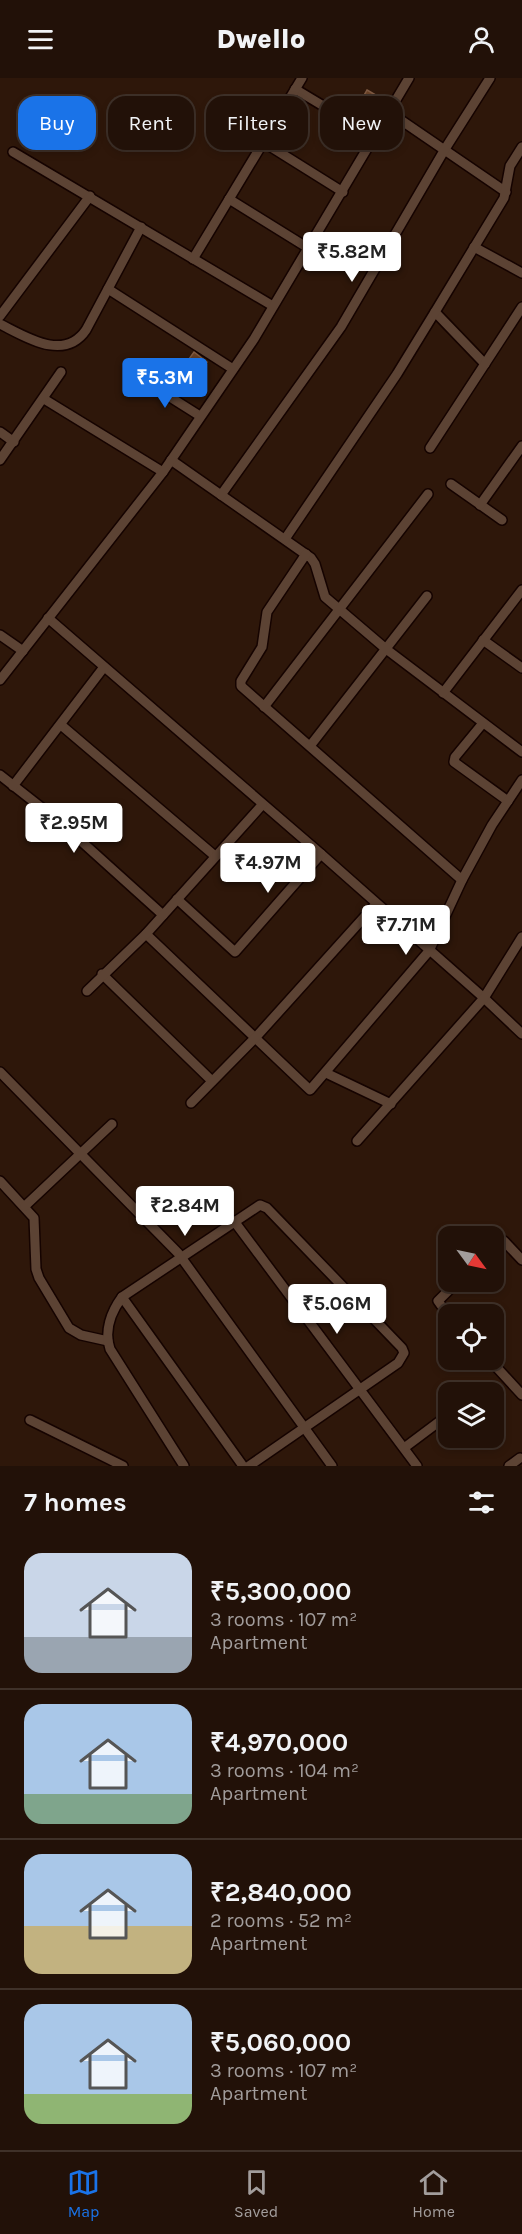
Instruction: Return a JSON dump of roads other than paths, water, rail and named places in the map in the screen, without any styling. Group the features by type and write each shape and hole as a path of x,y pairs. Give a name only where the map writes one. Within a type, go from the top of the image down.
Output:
{"street":[{"path":"291,96 302,78"},
{"path":"398,96 409,78"},
{"path":"221,495 323,354 490,78"},
{"path":"295,89 320,104"},
{"path":"403,121 506,192"},
{"path":"285,539 392,383 435,312 506,192 510,166 522,147"},
{"path":"193,259 258,150"},
{"path":"276,150 343,192"},
{"path":"0,680 163,472 254,339 367,150"},
{"path":"13,152 273,306"},
{"path":"0,316 90,196"},
{"path":"229,199 308,248"},
{"path":"0,324 35,342 57,346 66,345 82,335 141,227"},
{"path":"474,247 522,273"},
{"path":"108,289 233,369"},
{"path":"430,448 522,307"},
{"path":"435,312 485,364"},
{"path":"0,460 61,372"},
{"path":"143,380 200,416"},
{"path":"44,399 163,472"},
{"path":"0,432 14,442"},
{"path":"480,505 522,446"},
{"path":"171,460 306,554 314,561 322,594 338,609 386,649 522,752"},
{"path":"451,484 502,520"},
{"path":"264,707 428,494"},
{"path":"306,554 267,612 261,647 241,681 241,686 462,880"},
{"path":"443,693 522,590"},
{"path":"310,746 427,596"},
{"path":"48,618 321,854 522,1034"},
{"path":"0,635 23,651"},
{"path":"483,640 522,668"},
{"path":"13,786 104,667"},
{"path":"483,723 455,757 454,762 508,801"},
{"path":"61,725 215,856"},
{"path":"0,776 61,823 164,915"},
{"path":"146,934 310,1090 429,951 462,880 492,825 522,780"},
{"path":"87,991 164,915 262,805"},
{"path":"177,899 235,952 321,854"},
{"path":"191,1103 256,1037 376,904"},
{"path":"357,1141 484,998 522,937"},
{"path":"102,974 212,1081"},
{"path":"0,1072 181,1256 332,1466"},
{"path":"326,1073 391,1104"},
{"path":"25,1206 112,1124"},
{"path":"0,1181 25,1206 35,1220 37,1274 73,1331 108,1341"},
{"path":"184,1466 113,1354 108,1341 112,1311 122,1297 181,1256 256,1206 264,1206 402,1348 404,1353 398,1363 249,1466"},
{"path":"234,1221 417,1466"},
{"path":"504,1241 522,1260"},
{"path":"440,1304 438,1301 447,1292"},
{"path":"122,1297 243,1466"},
{"path":"499,1370 522,1395"},
{"path":"30,1420 123,1466"},
{"path":"404,1448 438,1422"},
{"path":"509,1466 520,1458"}]}
